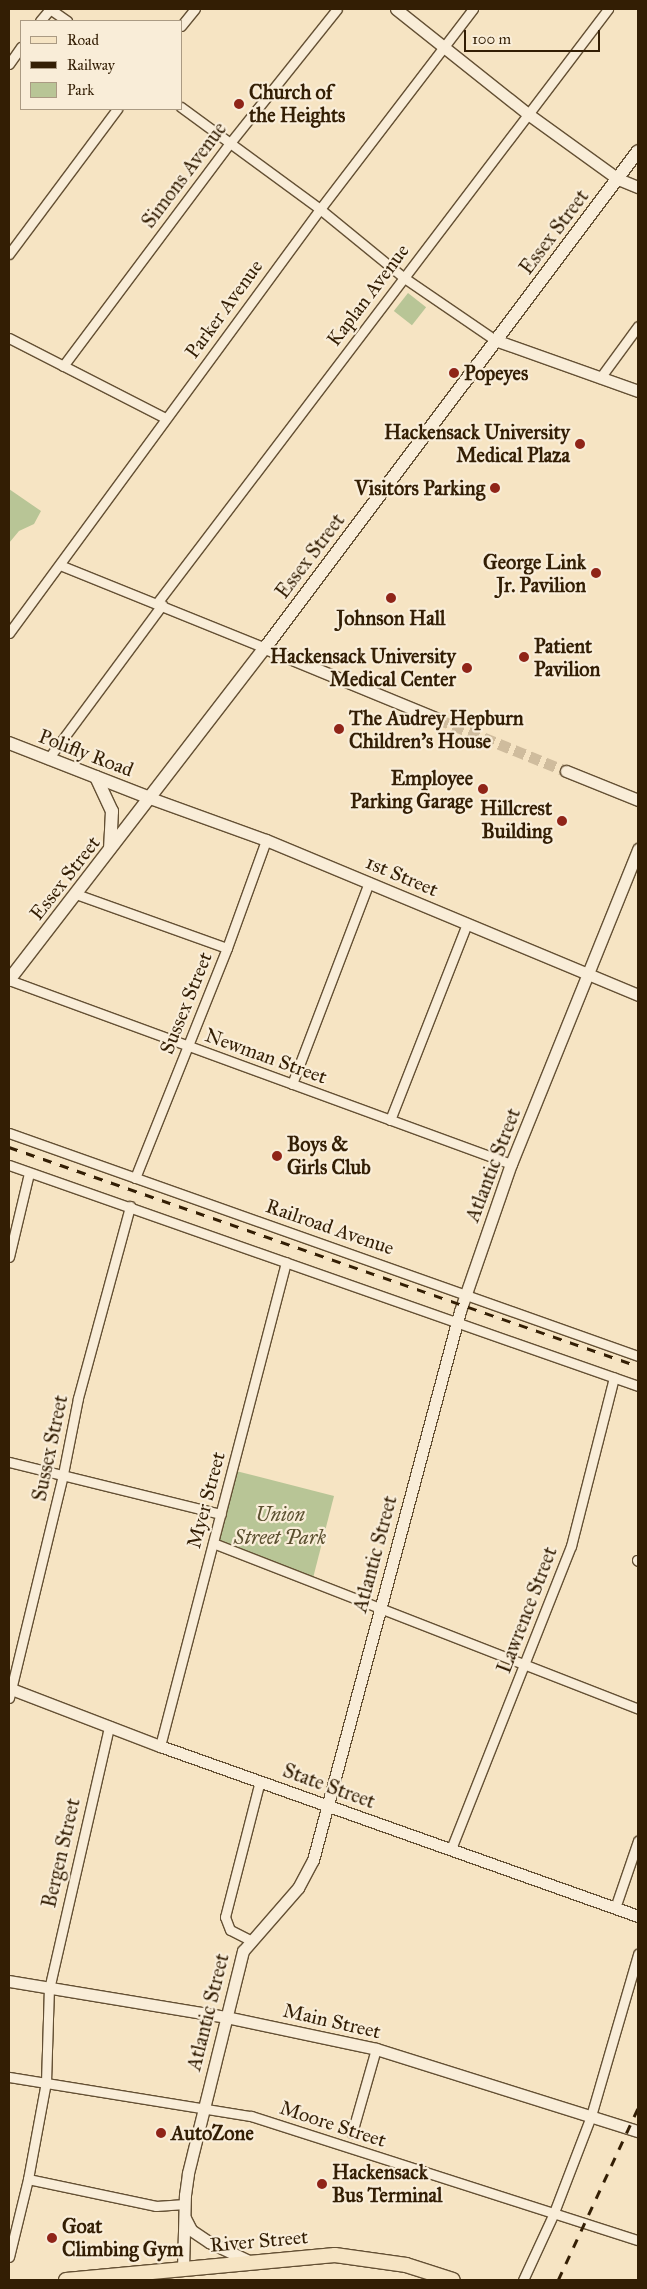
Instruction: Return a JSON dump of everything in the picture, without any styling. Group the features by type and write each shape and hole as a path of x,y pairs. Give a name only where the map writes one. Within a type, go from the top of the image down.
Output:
{"main road":[{"name":"Essex Street","path":"9,980 265,648 638,151"},
{"name":"Polifly Road","path":"9,743 150,798"},
{"path":"96,777 112,811 110,849"},
{"name":"River Street","path":"66,2280 249,2261 335,2255 406,2265 453,2280"}],"street":[{"path":"41,20 50,9 66,20"},
{"path":"182,25 196,9"},
{"name":"Simons Avenue","path":"62,366 230,144 337,9"},
{"path":"396,9 445,45 528,114 618,179 638,187"},
{"name":"Parker Avenue","path":"9,633 320,208 473,9"},
{"name":"Kaplan Avenue","path":"48,759 160,604 404,276 608,9"},
{"path":"9,64 20,48"},
{"path":"182,108 320,208 404,276 495,340 638,392"},
{"path":"9,254 116,110"},
{"path":"600,378 638,326"},
{"path":"9,338 165,418"},
{"path":"60,565 160,604 438,719"},
{"path":"566,771 638,800"},
{"name":"1st Street","path":"150,798 266,840 638,995"},
{"name":"Sussex Street","path":"135,1178 227,948 266,840"},
{"name":"Atlantic Street","path":"183,2269 184,2209 203,2108 243,1951 250,1940 306,1875 327,1805 456,1322 511,1164 590,974 638,849"},
{"path":"292,1084 369,882"},
{"path":"76,894 227,948"},
{"path":"390,1120 467,924"},
{"name":"Newman Street","path":"9,980 511,1164"},
{"name":"Railroad Avenue","path":"9,1134 638,1356"},
{"path":"9,1166 130,1206 638,1386"},
{"path":"9,1257 29,1173"},
{"name":"Sussex Street","path":"10,1692 63,1474 78,1398 130,1206"},
{"name":"Myer Street","path":"160,1746 286,1262"},
{"name":"Lawrence Street","path":"451,1849 571,1546 614,1378"},
{"path":"9,1462 220,1514"},
{"path":"213,1544 638,1709"},
{"name":"State Street","path":"10,1692 110,1726 160,1746 638,1916"},
{"name":"Bergen Street","path":"9,2257 28,2179 46,2082 49,1989 110,1726"},
{"path":"250,1940 230,1930 225,1916 260,1781"},
{"path":"615,1908 638,1841"},
{"path":"523,2280 553,2215 591,2116 638,1954"},
{"name":"Main Street","path":"9,1981 226,2017 376,2049 638,2131"},
{"path":"352,2133 376,2049"},
{"name":"Moore Street","path":"9,2077 251,2116 553,2215 585,2221 638,2240"},
{"path":"28,2179 156,2206 184,2209 191,2230 249,2261"}],"green space":[{"path":"408,293 426,307 412,325 394,311"},
{"path":"9,489 41,511 34,524 19,531 9,543"},
{"name":"Union Street Park","path":"232,1470 334,1496 312,1582 213,1543"}],"tunnel":[{"path":"438,719 566,771"}],"railway":[{"path":"9,1147 638,1366"},
{"path":"558,2280 638,2108"}],"place":[{"name":"Church of the Heights","path":"239,104"},
{"name":"Popeyes","path":"454,373"},
{"name":"Hackensack University Medical Plaza","path":"580,444"},
{"name":"Visitors Parking","path":"495,488"},
{"name":"George Link Jr. Pavilion","path":"596,573"},
{"name":"Johnson Hall","path":"391,598"},
{"name":"Patient Pavilion","path":"524,657"},
{"name":"Hackensack University Medical Center","path":"467,668"},
{"name":"The Audrey Hepburn Children's House","path":"339,729"},
{"name":"Employee Parking Garage","path":"483,789"},
{"name":"Hillcrest Building","path":"562,821"},
{"name":"Boys & Girls Club","path":"277,1156"},
{"name":"AutoZone","path":"161,2133"},
{"name":"Hackensack Bus Terminal","path":"322,2184"},
{"name":"Goat Climbing Gym","path":"52,2238"}]}
